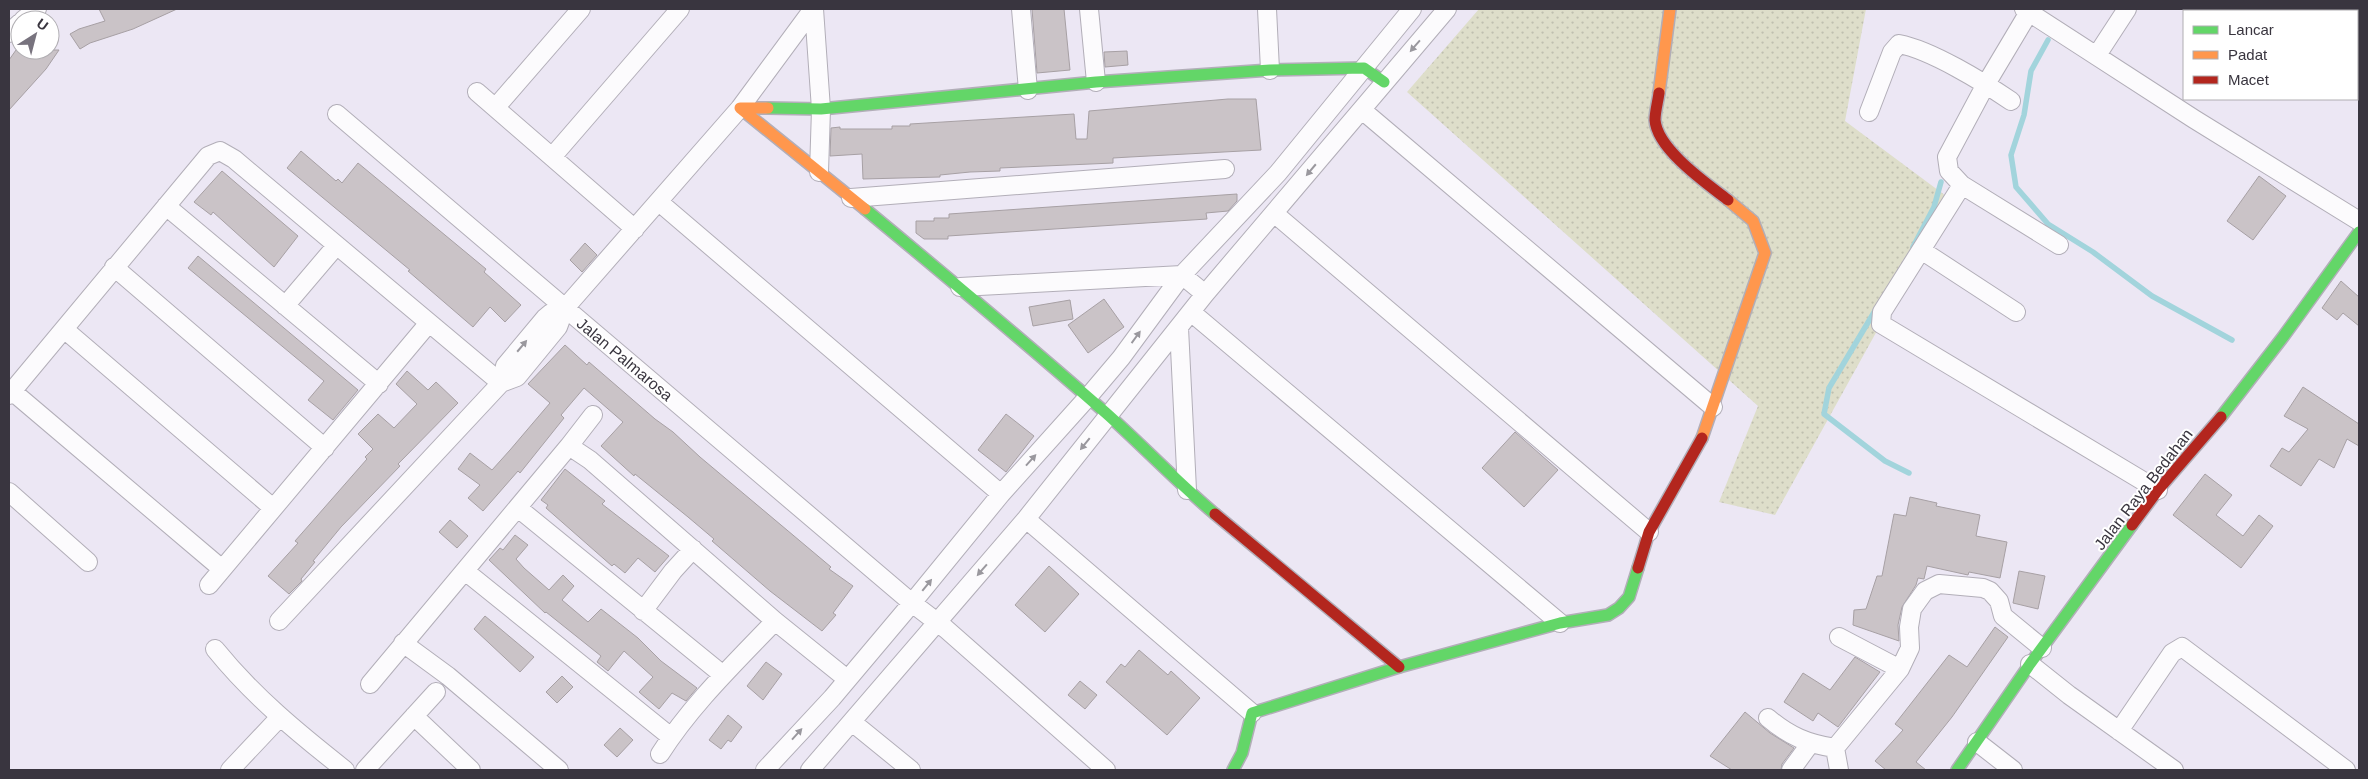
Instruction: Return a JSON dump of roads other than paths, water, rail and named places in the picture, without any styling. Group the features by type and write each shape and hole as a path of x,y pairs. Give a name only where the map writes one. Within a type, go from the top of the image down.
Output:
{"street":[{"path":"496,107 581,9"},
{"path":"552,157 680,9"},
{"path":"279,621 501,383 505,366 545,318 551,313 565,308 659,202 740,108 813,9"},
{"path":"813,9 821,109 819,172"},
{"path":"1021,9 1028,90"},
{"path":"1088,9 1096,82"},
{"path":"1267,9 1270,70"},
{"path":"765,770 847,679 1001,494 1088,397 1120,358 1182,275 1278,173 1412,9"},
{"path":"810,770 1026,519 1205,294 1275,214 1447,9"},
{"path":"1252,713 1399,667 1560,623 1608,615 1619,608 1629,597 1649,532 1700,445 1765,253 1753,221 1682,163 1665,144 1655,121 1670,9"},
{"path":"2097,55 2127,9"},
{"path":"2060,245 1962,185 1949,171 1947,157 2026,10 2359,221"},
{"path":"1870,112 1892,52 1899,44 1912,46 1986,84 2011,101"},
{"path":"740,108 821,109 1096,82 1270,70 1364,68 1384,82"},
{"path":"478,92 635,229"},
{"path":"740,108 960,287 1088,397 1187,490 1399,667"},
{"path":"1362,110 1713,406"},
{"name":"Jalan Palmarosa","path":"337,114 912,603 937,622 1106,770"},
{"path":"222,569 11,393 208,156 220,151 234,159 428,324 501,383"},
{"path":"851,198 1225,169"},
{"path":"1962,185 1882,312 1881,324 2158,490"},
{"path":"659,202 1001,494"},
{"path":"166,206 379,384"},
{"path":"1275,214 1649,532"},
{"name":"Jalan Raya Bedahan","path":"1957,770 2030,664 2158,490 2219,419 2283,337 2359,232"},
{"path":"285,306 336,246"},
{"path":"1921,250 2016,312"},
{"path":"114,267 325,448"},
{"path":"960,287 1182,275 1205,294"},
{"path":"1191,312 1560,623"},
{"path":"209,585 428,324"},
{"path":"1179,328 1187,490"},
{"path":"64,329 272,508"},
{"path":"370,684 518,508 593,415"},
{"path":"569,446 590,460 775,621 847,679"},
{"path":"9,492 88,562"},
{"path":"518,508 723,676"},
{"path":"1026,519 1252,713"},
{"path":"642,611 673,570 693,549"},
{"path":"465,571 671,737"},
{"path":"1839,770 1835,748 1900,669 1910,648 1909,627 1912,609 1925,592 1939,584 1983,588 1990,591 1999,600 2003,616 2042,648"},
{"path":"660,754 671,737 723,676 775,621"},
{"path":"1839,637 1900,669"},
{"path":"403,643 448,676 559,770"},
{"path":"2119,731 2172,653 2182,647 2346,770"},
{"path":"215,649 235,674 279,718 345,770"},
{"path":"2030,664 2174,770"},
{"path":"366,770 436,692"},
{"path":"1233,770 1242,753 1252,713"},
{"path":"414,716 461,767"},
{"path":"230,770 279,718"},
{"path":"1768,718 1784,730 1810,744 1835,748"},
{"path":"852,722 911,770"},
{"path":"1977,742 2013,770"},
{"path":"1791,770 1810,744"}],"waterway":[{"path":"2048,40 2031,71 2024,115 2011,155 2016,187 2048,224 2093,252 2152,296 2232,340"},
{"path":"1913,247 1934,207 1941,182"},
{"path":"1876,309 1829,388 1824,414 1885,461 1909,473"}]}
